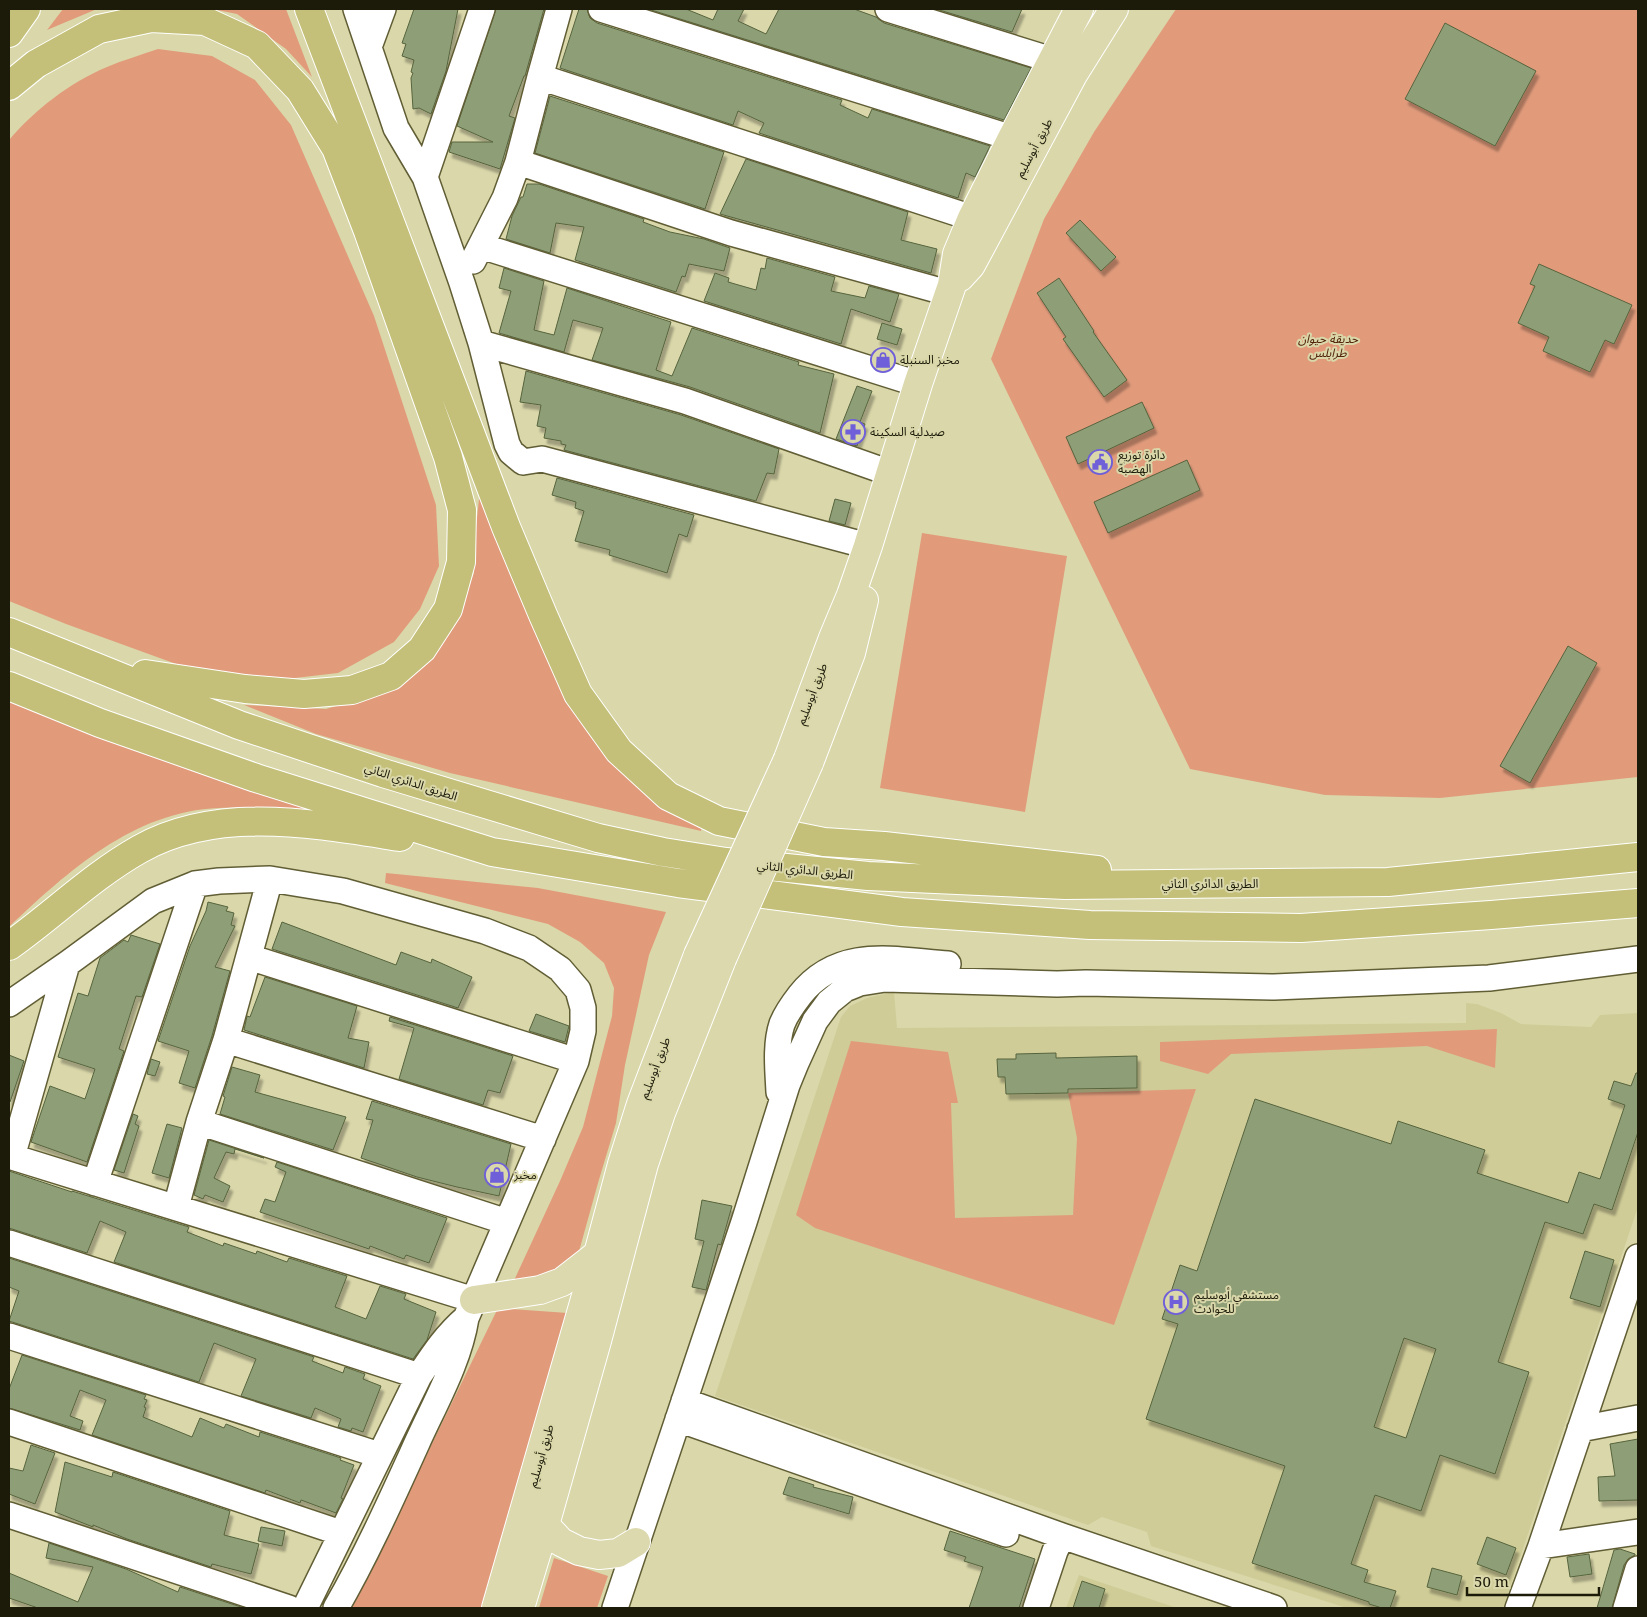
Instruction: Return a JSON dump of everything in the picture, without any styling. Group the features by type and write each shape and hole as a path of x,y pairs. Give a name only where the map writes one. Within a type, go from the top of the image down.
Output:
{"highway":[{"path":"9,33 26,9"},
{"path":"308,9 506,528 542,615 578,694 619,751 668,796 719,821 824,842 884,846 1225,884"},
{"path":"9,86 36,64 99,29 151,18 205,21 257,45 300,90 336,148 368,231 445,448 462,510 461,562 448,609 422,649 391,676 352,690 304,694 200,684 90,664"},
{"name":"الطريق الدائري الثاني","path":"9,632 239,724 383,774 598,838 663,852 726,862 868,876 1065,885 1388,882 1638,857"},
{"path":"9,686 100,723 247,775 492,852"},
{"path":"9,946 106,871 141,848 174,834 196,828 218,824 243,823 292,822 492,852 678,883 902,912 1090,925 1301,928 1638,903"}],"main road":[{"name":"طريق أبوسليم","path":"496,1608 622,1164 641,1104 710,957 798,761 851,653 864,599 868,546 918,384 950,289 957,254 972,218 1079,9"},
{"name":"طريق أبوسليم","path":"950,289 971,265 1074,73 1114,9"},
{"name":"طريق أبوسليم","path":"520,1608 597,1341 644,1164 710,957"},
{"path":"470,1309 562,1282 598,1254"},
{"path":"545,1524 561,1542 579,1551 599,1555 618,1553 636,1542"}],"street":[{"path":"356,9 396,128 425,177 481,343 507,444 511,452 523,462 542,459 868,546"},
{"path":"369,47 383,9"},
{"path":"425,177 482,9"},
{"path":"462,283 505,198 518,162 559,9"},
{"path":"600,9 1012,138"},
{"path":"888,9 1052,60"},
{"path":"540,77 972,218"},
{"path":"518,162 731,233 950,289"},
{"path":"481,246 918,384"},
{"path":"481,343 685,401 890,473"},
{"path":"176,1207 198,1122 226,1040 270,879"},
{"path":"9,1004 153,901 195,884 219,880 270,879 343,891 485,931 529,948 560,969 578,990 583,1008 583,1031 576,1061 470,1309 460,1344 443,1386 336,1608"},
{"path":"95,1183 195,884"},
{"path":"248,957 576,1061"},
{"path":"615,1608 779,1111 778,1061 782,1025 792,1005 810,982 821,974 842,963 866,959 969,966 1086,983 1274,987 1479,979 1638,959"},
{"path":"67,964 10,1157 176,1207 470,1309"},
{"path":"226,1040 542,1139"},
{"path":"198,1122 507,1222"},
{"path":"9,1243 419,1376"},
{"path":"1518,1608 1541,1546 1638,1257"},
{"path":"305,1608 419,1376 440,1344 470,1309"},
{"path":"9,1336 380,1455"},
{"path":"681,1410 1159,1578 1274,1608"},
{"path":"1580,1429 1638,1418"},
{"path":"9,1422 341,1533"},
{"path":"9,1515 289,1608"},
{"path":"1541,1546 1638,1532"},
{"path":"1036,1608 1058,1543"},
{"path":"1626,1608 1638,1569"},
{"path":"1159,1578 1221,1608"}],"shaded area":[{"name":"مستشفي أبوسليم للحوادث","path":"894,992 897,1028 1466,1023 1466,1003 1477,1004 1501,1013 1521,1024 1591,1027 1600,1015 1638,1013 1638,1207 1503,1608 1347,1608 1151,1546 1147,1532 1102,1517 1088,1525 715,1396 841,1017 850,1006 867,998"},
{"path":"1079,1575 1177,1608 1066,1608"}],"green space":[{"path":"63,9 97,9 47,30"},
{"path":"212,9 286,9 312,77 286,49 237,14"},
{"name":"حديقة حيوان طرابلس","path":"1176,9 1638,9 1638,777 1440,798 1325,795 1190,769 991,359 1044,219 1094,132"},
{"path":"158,49 212,56 255,80 291,125 374,316 436,505 439,566 420,609 394,642 338,673 234,685 66,624 9,601 9,140 42,107 79,81 113,64"},
{"path":"480,490 569,694 702,823 701,831 450,773 316,734 244,705 326,709 367,697 461,609 474,573 474,546"},
{"path":"922,533 1067,556 1025,812 880,788"},
{"path":"9,701 311,809 219,808 188,812 158,820 130,832 104,848 54,886 9,927"},
{"path":"386,873 538,888 666,912 649,955 625,1065 616,1123 578,1255 557,1269 511,1287 583,1127 612,1016 614,988 604,963 580,942 548,924 385,883"},
{"path":"1497,1029 1495,1068 1427,1046 1231,1054 1208,1074 1160,1061 1160,1042"},
{"path":"851,1041 948,1052 958,1103 951,1103 955,1218 1073,1215 1077,1138 1068,1093 1196,1089 1114,1325 815,1228 796,1215"},
{"path":"498,1308 568,1313 483,1608 352,1608"},
{"path":"554,1558 608,1576 597,1608 539,1608"}],"building":[{"path":"414,9 458,9 446,71 431,114 419,108 413,109 411,78 413,73 411,72 414,60 402,56 406,44 402,43"},
{"path":"496,9 544,9 525,76 509,116 515,118 500,169 449,152 452,142 493,142 457,126"},
{"path":"579,9 587,9 590,18 597,23 842,100 840,105 868,118 872,109 990,146 975,177 966,173 958,198 759,133 764,123 738,111 733,125 560,68"},
{"path":"648,9 686,9 713,20 718,9 744,9 738,21 766,34 779,9 854,9 876,17 884,23 1031,68 1004,120"},
{"path":"936,9 1022,9 1012,32"},
{"path":"1445,23 1536,71 1495,146 1405,99"},
{"path":"550,96 724,152 705,209 535,153"},
{"path":"746,159 908,212 901,240 937,249 931,273 720,214"},
{"path":"527,184 539,184 644,219 643,222 670,232 704,239 730,248 724,271 689,264 685,277 682,276 676,292 575,260 584,227 556,223 550,253 506,239 512,216 521,197 523,197"},
{"path":"1080,220 1116,257 1101,271 1066,233"},
{"path":"767,258 835,277 831,291 865,298 869,286 899,294 890,322 851,309 841,344 704,301 715,273 729,278 728,282 756,290 761,268 765,269"},
{"path":"1539,264 1632,305 1614,344 1605,340 1590,372 1543,351 1549,337 1518,323 1535,286 1530,284"},
{"path":"504,268 544,281 534,330 554,335 567,288 671,322 656,370 672,376 692,328 799,362 798,365 834,374 820,433 690,387 592,360 603,328 573,320 564,352 499,333 511,291 499,288"},
{"path":"1059,278 1093,332 1127,380 1104,397 1063,339 1066,337 1037,293"},
{"path":"882,323 902,329 897,345 877,339"},
{"path":"526,371 681,415 779,449 774,474 767,473 756,501 564,450 566,445 561,444 561,441 544,438 546,428 537,426 541,405 520,402"},
{"path":"857,386 872,391 860,422 865,424 857,446 836,439"},
{"path":"1142,402 1154,428 1078,464 1066,437"},
{"path":"1187,460 1200,490 1108,533 1094,502"},
{"path":"557,478 694,515 687,537 679,534 667,573 609,555 610,550 575,541 584,511 575,508 576,502 552,495"},
{"path":"835,499 851,503 845,525 829,521"},
{"path":"1568,646 1597,663 1530,783 1500,766"},
{"path":"208,902 228,907 226,911 234,913 231,925 235,926 215,967 230,971 195,1088 179,1083 189,1051 158,1041 190,946 206,911"},
{"path":"282,922 396,965 401,952 431,963 432,959 472,977 458,1008 272,949"},
{"path":"131,935 160,944 142,997 136,996 119,1049 124,1051 87,1162 31,1142 50,1086 85,1099 95,1069 58,1057 78,993 88,996 100,958 124,940 128,942"},
{"path":"265,977 357,1006 348,1038 369,1042 364,1068 244,1030 247,1016 250,1017"},
{"path":"536,1014 569,1026 565,1042 529,1031"},
{"path":"390,1017 513,1056 500,1093 488,1090 483,1105 399,1079 414,1028 389,1021"},
{"path":"1056,1053 1056,1058 1137,1056 1137,1088 1068,1089 1068,1093 1006,1094 1005,1077 998,1077 997,1059 1016,1059 1016,1054"},
{"path":"9,1055 24,1061 10,1102 9,1101"},
{"path":"151,1059 160,1062 155,1076 147,1074"},
{"path":"232,1067 260,1075 255,1092 346,1117 333,1150 220,1114 225,1097 223,1096"},
{"path":"1636,1073 1638,1073 1638,1132 1612,1210 1594,1204 1583,1234 1545,1222 1498,1362 1529,1372 1495,1474 1440,1455 1421,1511 1375,1495 1351,1564 1368,1570 1364,1582 1396,1591 1390,1608 1369,1604 1369,1602 1252,1563 1285,1466 1146,1419 1178,1324 1162,1319 1180,1265 1197,1271 1255,1099 1391,1144 1398,1121 1485,1150 1477,1173 1568,1203 1579,1172 1600,1179 1625,1105 1608,1099 1614,1081 1631,1086","holes":["1404,1338 1436,1349 1406,1438 1374,1427"]},
{"path":"372,1101 511,1144 499,1196 417,1177 361,1158 373,1120 366,1119"},
{"path":"133,1114 138,1116 135,1124 139,1126 124,1173 114,1170"},
{"path":"167,1124 182,1128 169,1178 152,1173"},
{"path":"209,1140 264,1158 235,1149 234,1154 226,1152 214,1178 230,1186 223,1202 205,1195 203,1199 194,1195"},
{"path":"277,1162 447,1218 429,1263 406,1255 404,1259 370,1246 369,1249 260,1212 265,1199 275,1202 286,1172 275,1167"},
{"path":"9,1171 189,1227 187,1232 223,1246 224,1243 256,1254 257,1251 287,1262 289,1258 347,1276 335,1307 366,1319 380,1286 406,1294 404,1299 436,1312 427,1340 413,1359 114,1262 126,1232 100,1221 87,1253 9,1228"},
{"path":"702,1200 732,1206 721,1245 718,1244 706,1290 692,1287 704,1241 695,1239"},
{"path":"1585,1251 1614,1260 1600,1307 1570,1298"},
{"path":"9,1258 314,1357 312,1361 343,1373 345,1367 365,1374 363,1379 381,1386 363,1432 352,1428 351,1431 338,1427 341,1419 315,1408 311,1418 241,1396 256,1359 214,1343 199,1382 9,1321 19,1291 9,1287"},
{"path":"22,1355 146,1395 144,1399 147,1400 144,1407 146,1408 143,1417 192,1437 200,1418 224,1428 226,1424 259,1437 260,1432 341,1458 340,1460 354,1465 341,1498 343,1499 336,1513 301,1500 300,1503 266,1490 265,1493 92,1435 106,1400 80,1390 70,1416 83,1421 80,1430 9,1408 9,1389"},
{"path":"1638,1439 1638,1500 1599,1501 1598,1477 1615,1476 1610,1444"},
{"path":"31,1445 55,1453 35,1504 9,1494 9,1468 23,1471"},
{"path":"65,1462 112,1477 113,1472 230,1511 224,1535 259,1544 251,1574 212,1564 211,1567 127,1539 55,1512"},
{"path":"789,1477 814,1485 813,1487 853,1497 849,1514 783,1494"},
{"path":"261,1527 285,1531 282,1546 258,1541"},
{"path":"950,1531 1035,1559 1019,1608 969,1608 983,1567 964,1561 966,1557 944,1550"},
{"path":"1487,1537 1516,1548 1506,1575 1477,1564"},
{"path":"49,1543 126,1569 178,1592 180,1587 244,1608 38,1608 9,1598 9,1573 78,1602 93,1567 46,1558"},
{"path":"1620,1549 1635,1555 1628,1559 1624,1565 1612,1608 1597,1608 1614,1550"},
{"path":"1589,1554 1592,1574 1570,1577 1567,1557"},
{"path":"1432,1568 1462,1576 1457,1595 1427,1587"},
{"path":"1082,1581 1105,1589 1099,1608 1073,1608"}],"place":[{"name":"مخبز السنبلة","path":"883,360"},
{"name":"صيدلية السكينة","path":"853,432"},
{"name":"دائرة توزيع الهضبة","path":"1100,462"},
{"name":"مخبز","path":"497,1175"},
{"name":"مستشفي أبوسليم للحوادث","path":"1176,1302"}]}
